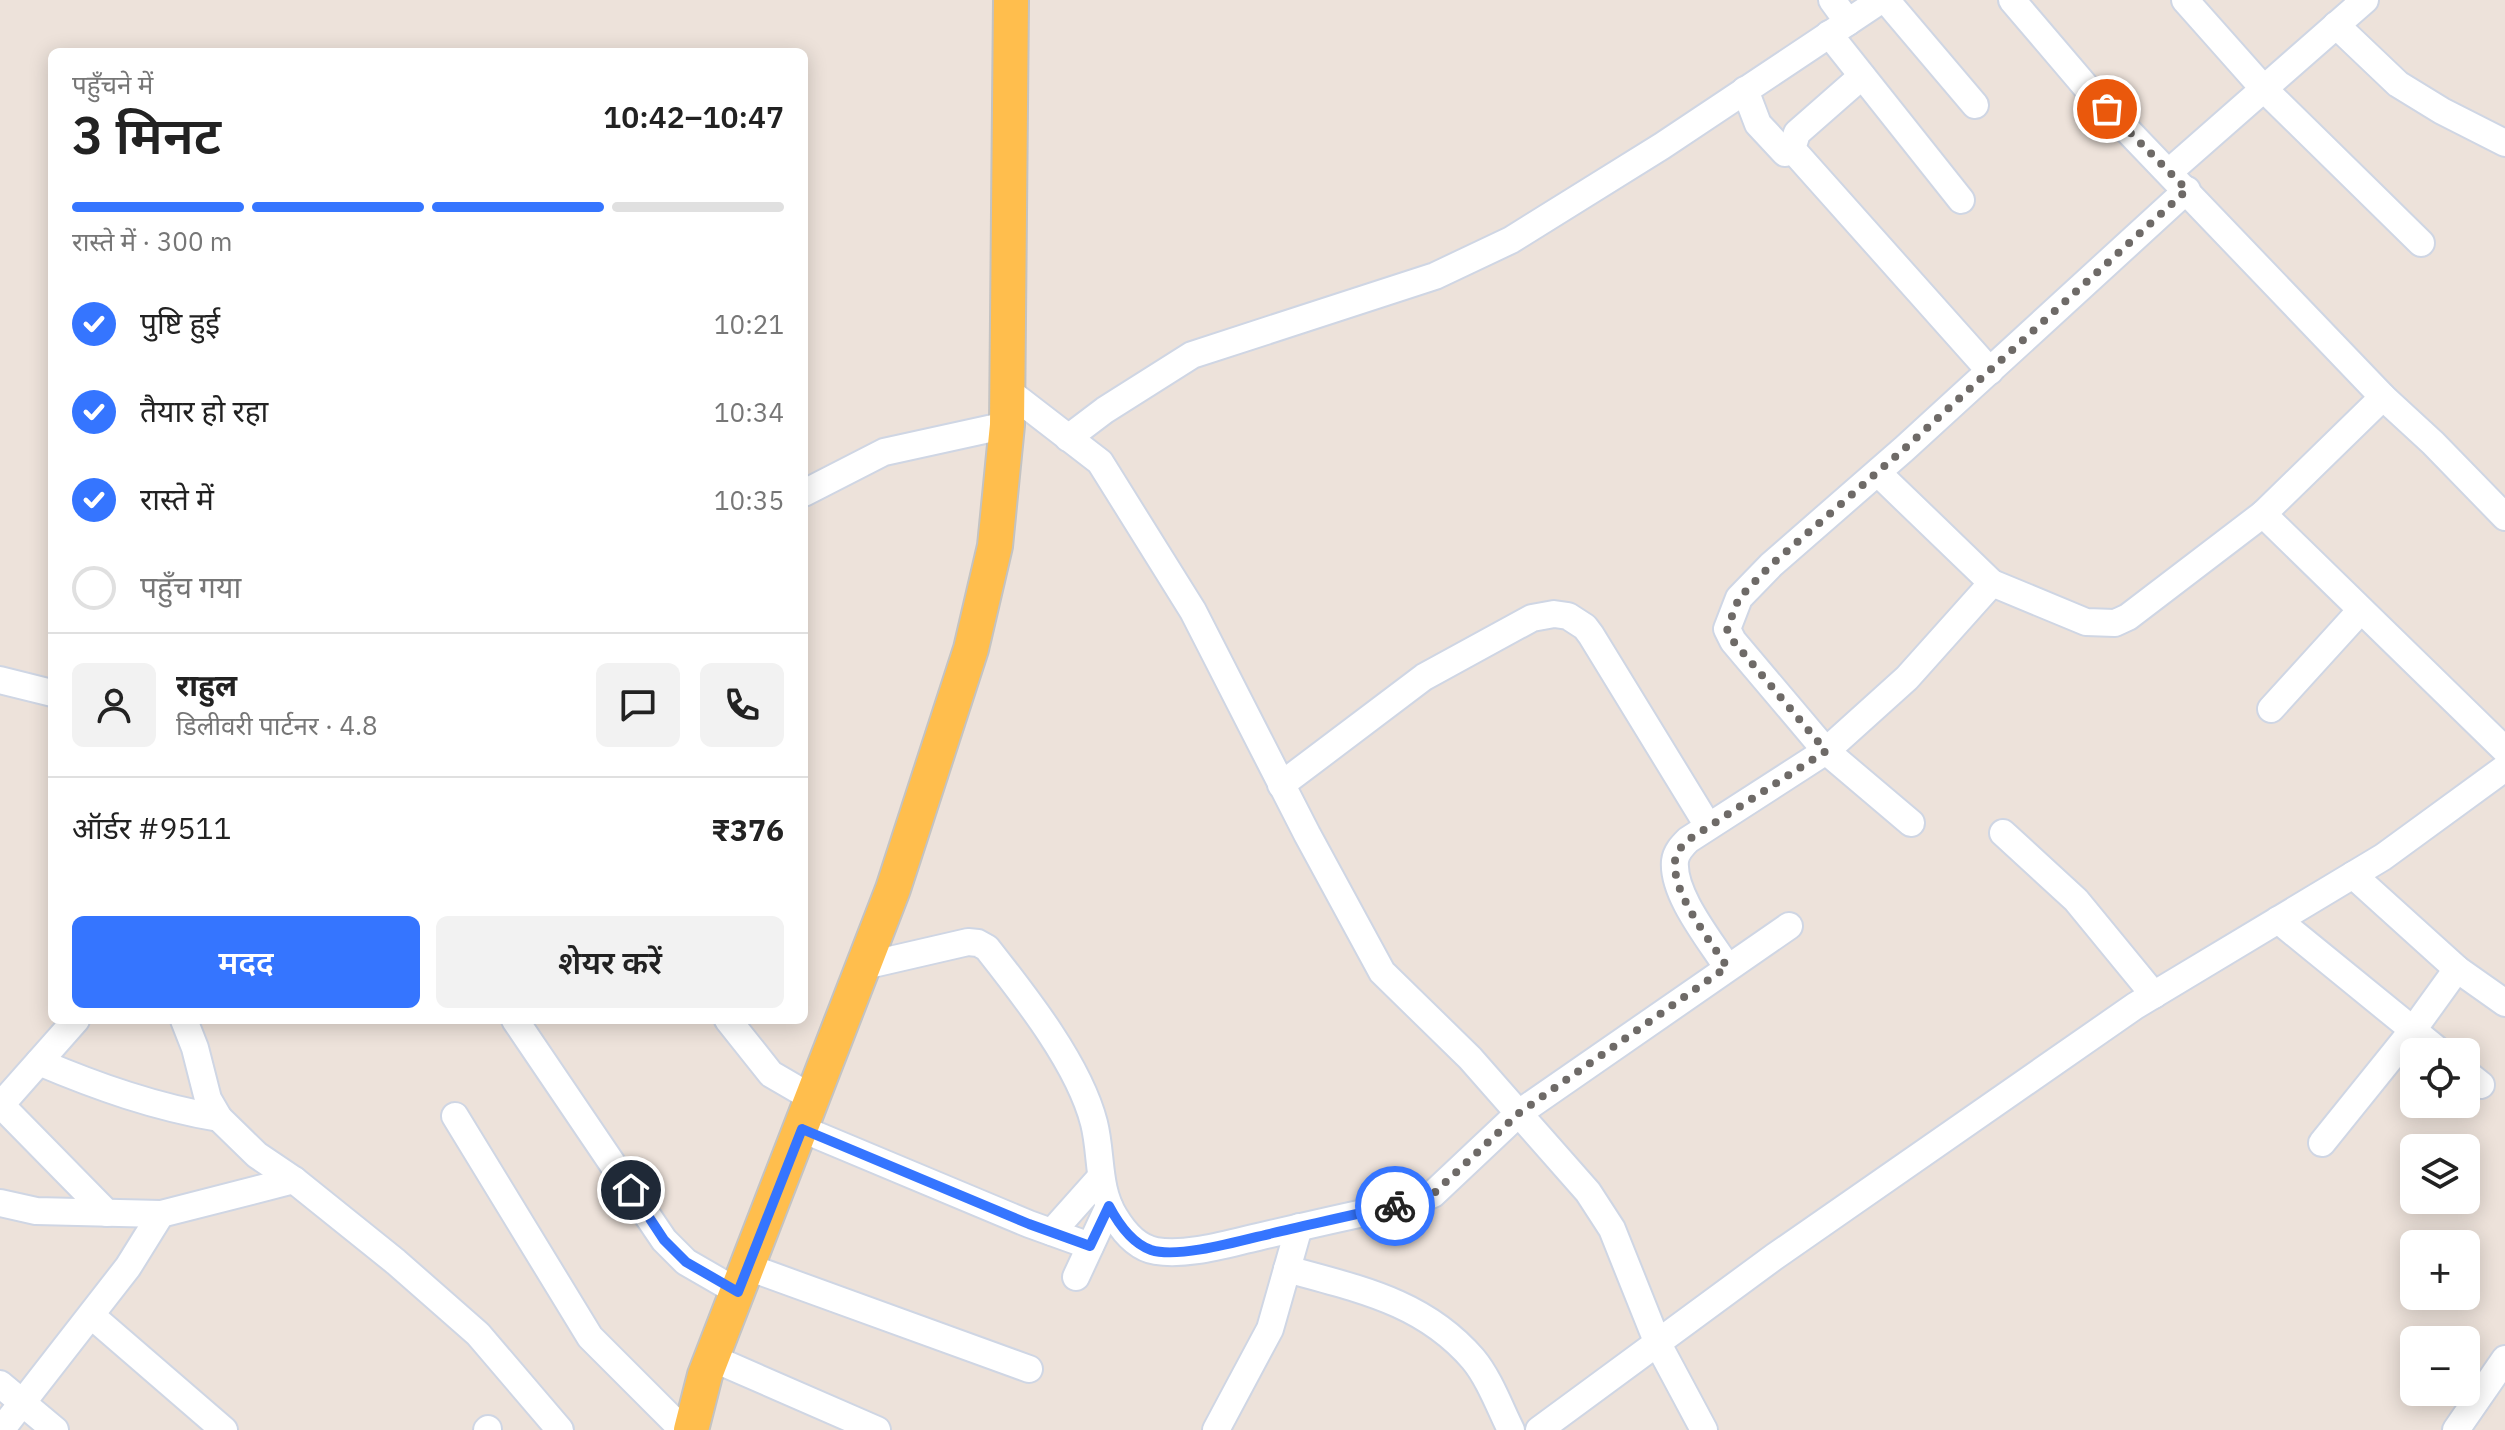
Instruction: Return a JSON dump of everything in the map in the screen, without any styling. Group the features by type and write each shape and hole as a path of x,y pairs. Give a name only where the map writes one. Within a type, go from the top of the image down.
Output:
{"main road":[{"path":"691,1430 712,1358 893,889 971,649 995,546 1008,391 1011,0"}],"street":[{"path":"1832,0 1838,28 1862,76 1961,200"},
{"path":"1068,438 1105,410 1192,355 1435,276 1511,240 1662,146 1883,0 1975,105"},
{"path":"2012,0 2087,88 2383,397 2505,517"},
{"path":"2185,0 2264,89 2421,243"},
{"path":"1911,823 1826,751 1733,641 1727,629 1739,598 1771,565 1990,371 2178,181 2264,89 2363,1"},
{"path":"2336,25 2398,84 2505,143"},
{"path":"1862,76 1797,133 1792,149 1990,371"},
{"path":"1745,90 1758,124 1785,153"},
{"path":"1008,391 1100,462 1193,611 1281,785 1382,972 1470,1058 1588,1192 1612,1229 1658,1344 1704,1430"},
{"path":"1878,473 1992,583 2086,622 2115,623 2128,617 2263,514 2383,397"},
{"path":"808,491 884,452 1007,425"},
{"path":"2263,514 2505,750"},
{"path":"1727,967 1686,901 1676,878 1675,859 1679,850 1708,826 1826,751 1907,678 1992,583"},
{"path":"2271,709 2361,610"},
{"path":"1281,785 1424,677 1532,618 1554,614 1568,616 1591,635 1708,826"},
{"path":"0,680 48,692"},
{"path":"1539,1430 1774,1257 2154,995 2383,857 2505,768"},
{"path":"2003,833 2076,900 2154,995"},
{"path":"2353,875 2457,969 2505,1003"},
{"path":"2278,920 2423,1038"},
{"path":"864,966 968,942 987,948 1063,1054 1082,1088 1095,1124 1101,1177 1115,1217 1138,1244 1171,1253 1412,1203 1433,1194 1519,1113 1789,926"},
{"path":"2322,1143 2413,1030 2457,969"},
{"path":"72,1024 0,1106 107,1213"},
{"path":"186,1024 208,1099 219,1118 257,1155 294,1180 396,1262 478,1334 560,1430"},
{"path":"518,1024 664,1240 686,1262 1029,1369"},
{"path":"731,1024 808,1114 1052,1232 1090,1246"},
{"path":"39,1062 110,1092 219,1118"},
{"path":"455,1116 590,1337 683,1430"},
{"path":"1052,1232 1101,1177"},
{"path":"0,1203 36,1211 161,1214 294,1180"},
{"path":"1076,1277 1109,1206"},
{"path":"1,1430 92,1316 161,1214"},
{"path":"1216,1430 1270,1329 1299,1227"},
{"path":"1287,1269 1401,1304 1438,1325 1475,1362 1511,1430"},
{"path":"92,1316 224,1430"},
{"path":"712,1358 877,1430"},
{"path":"2456,1430 2505,1359"},
{"path":"0,1384 55,1430"}],"way so far":[{"path":"1395,1206 1433,1194 1519,1113 1727,967 1686,901 1676,878 1675,859 1679,850 1688,840 1826,751 1733,641 1727,629 1730,617 1739,598 1771,565 1904,449 2187,190 2107,109"}],"route":[{"path":"631,1190 664,1240 686,1262 738,1292 802,1129 1029,1224 1090,1246 1109,1206 1138,1244 1171,1253 1395,1206"}]}
